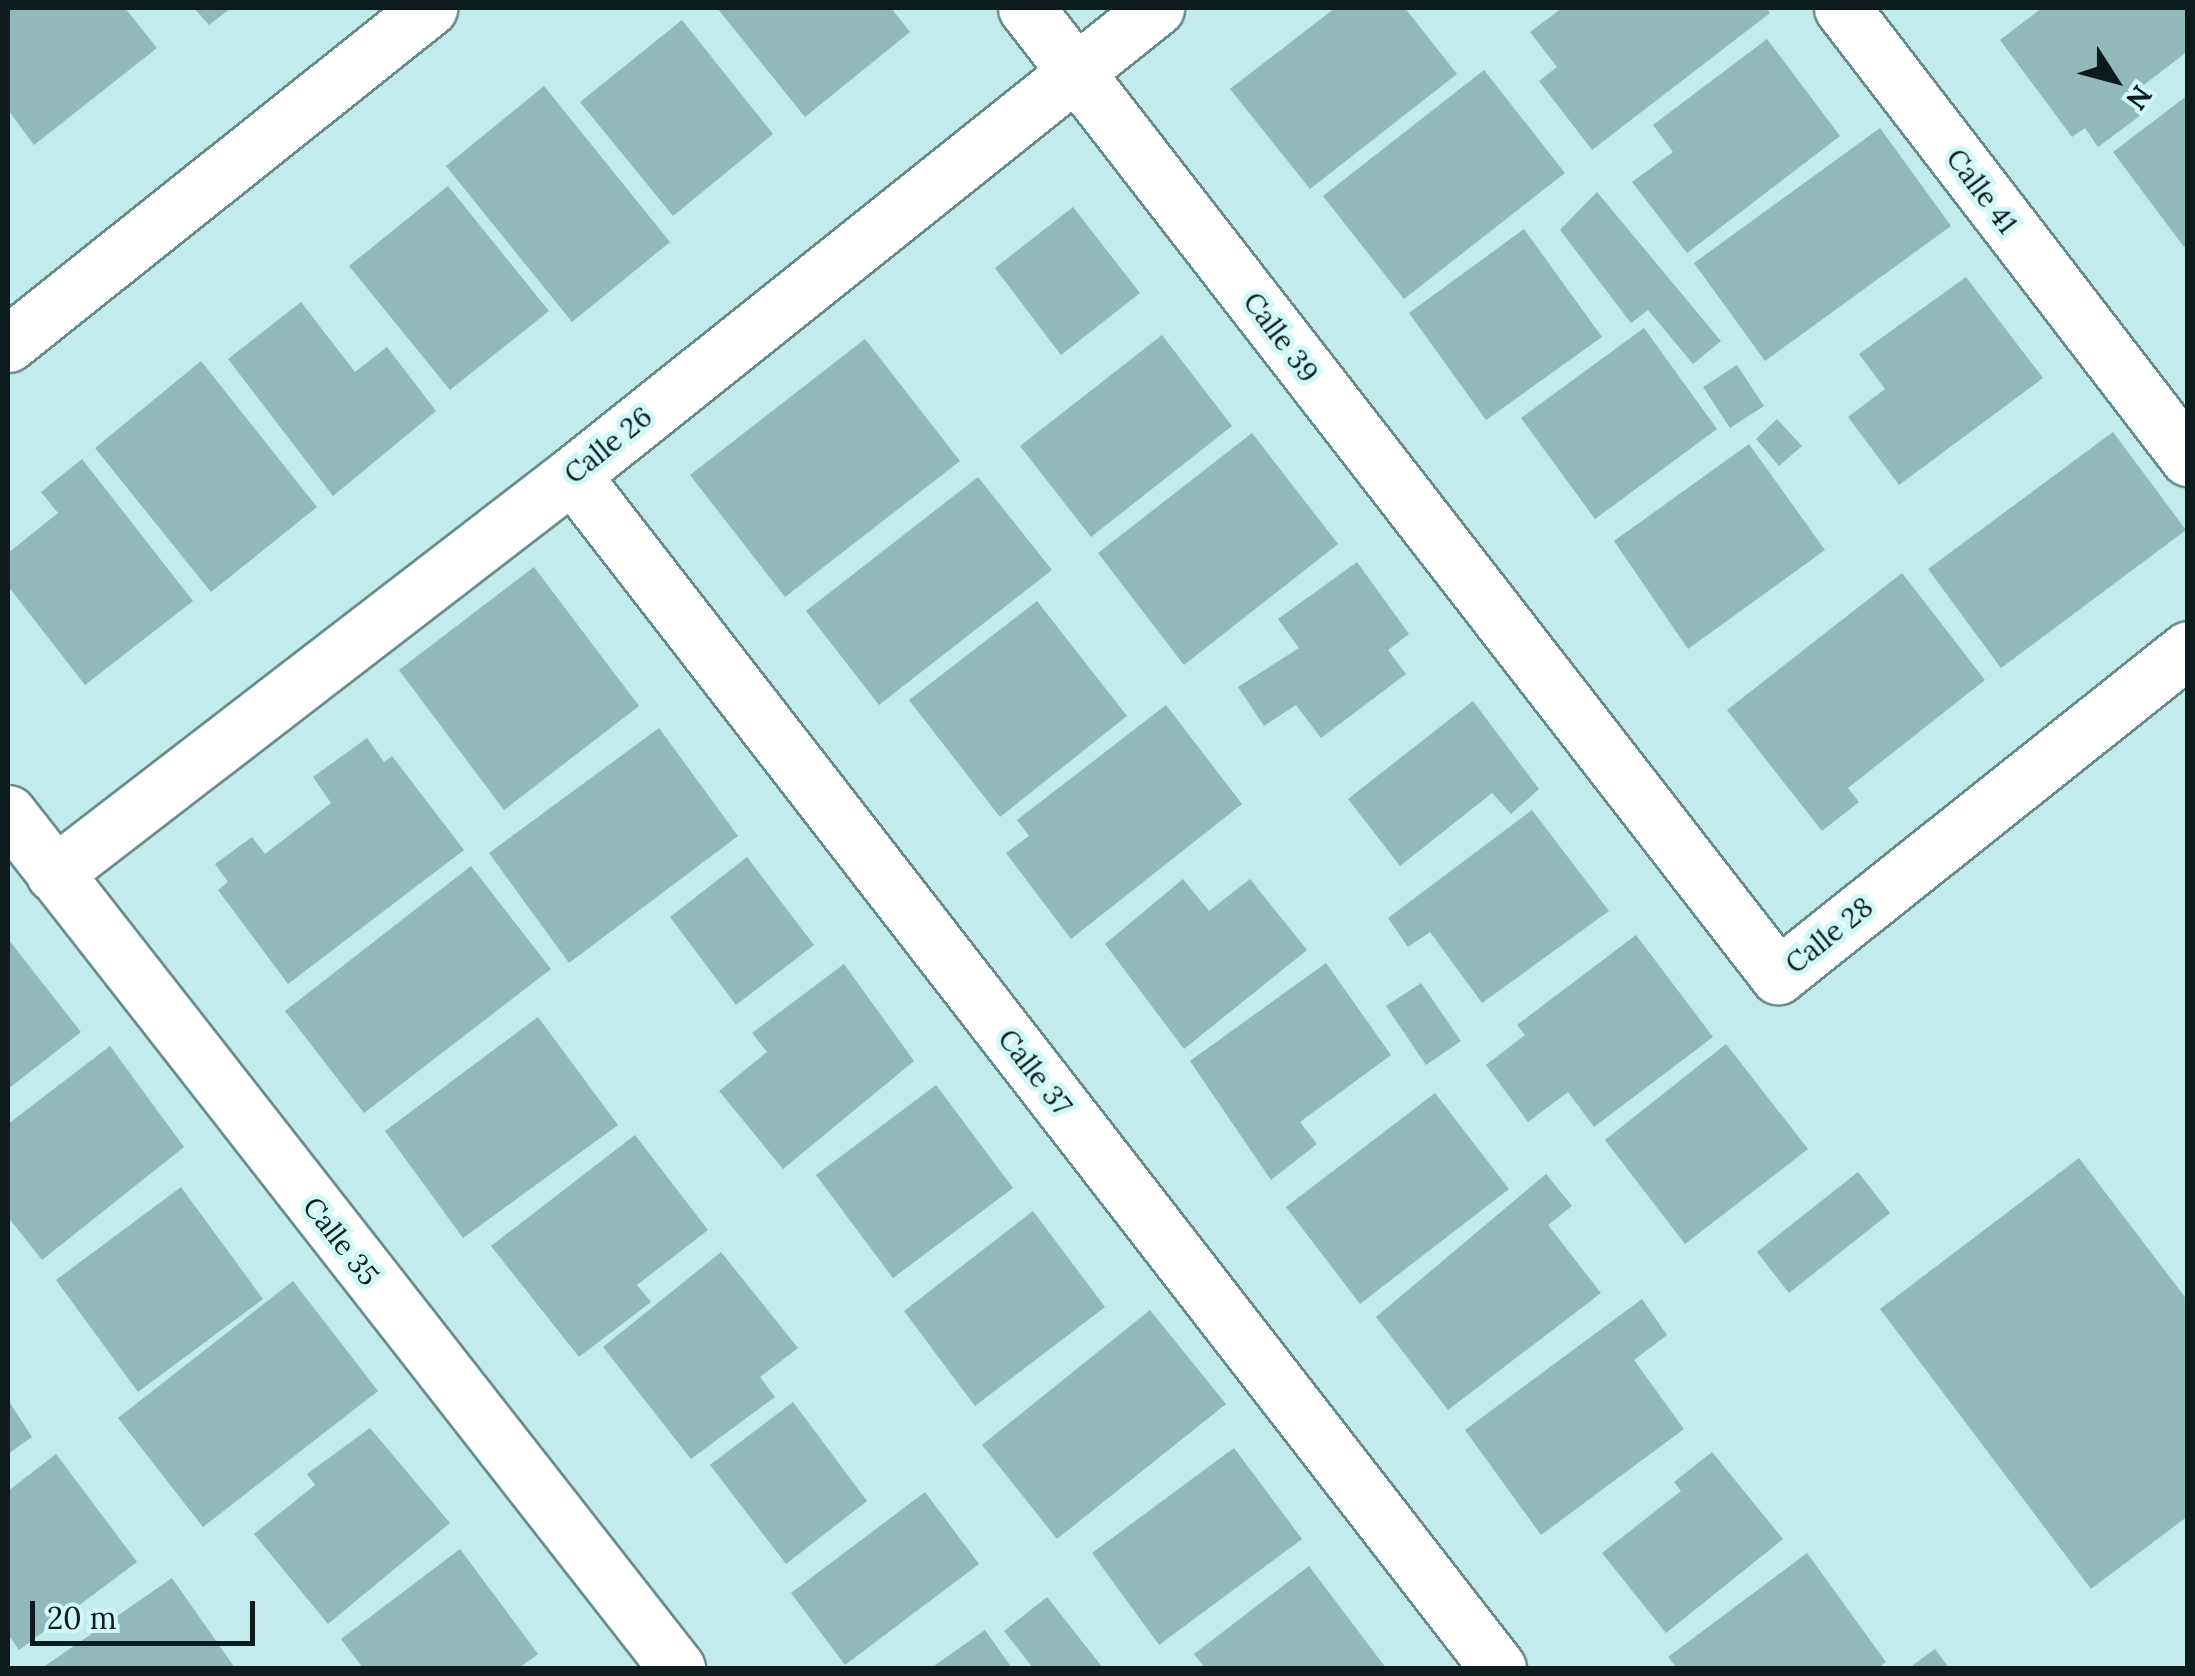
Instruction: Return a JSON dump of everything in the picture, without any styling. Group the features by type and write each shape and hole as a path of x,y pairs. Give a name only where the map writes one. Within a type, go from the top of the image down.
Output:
{"street":[{"path":"8,344 429,8"},
{"name":"Calle 39","path":"1026,8 1534,668"},
{"name":"Calle 26","path":"54,874 572,475 1156,8"},
{"name":"Calle 41","path":"1842,8 2188,458"},
{"name":"Calle 37","path":"572,475 1498,1668"},
{"name":"Calle 28","path":"1534,668 1778,976 2188,649"},
{"name":"Calle 35","path":"8,813 677,1668"}],"building":[{"path":"8,8 125,8 157,48 34,145 8,110"},
{"path":"194,8 231,8 209,25"},
{"path":"717,8 891,8 910,32 805,117"},
{"path":"1335,8 1405,8 1457,74 1310,189 1230,89"},
{"path":"1562,8 1766,8 1770,13 1592,150 1539,81 1557,67 1530,32"},
{"path":"2042,8 2188,8 2188,51 2128,97 2141,115 2098,147 2085,128 2072,137 2000,40"},
{"path":"682,20 773,134 673,216 580,102"},
{"path":"1767,39 1840,136 1687,253 1632,182 1673,152 1653,125"},
{"path":"1484,70 1565,173 1404,299 1323,196"},
{"path":"544,86 670,242 572,322 446,166"},
{"path":"2188,95 2188,244 2184,247 2113,152"},
{"path":"1880,128 1951,226 1765,361 1694,263"},
{"path":"448,186 549,311 450,390 349,266"},
{"path":"1597,192 1721,341 1693,364 1648,310 1631,323 1560,230"},
{"path":"1073,207 1140,293 1061,355 995,268"},
{"path":"1524,229 1602,337 1486,420 1409,313"},
{"path":"1966,277 2043,378 1899,485 1848,417 1885,389 1859,354"},
{"path":"301,302 355,372 387,347 436,411 333,496 228,359"},
{"path":"1644,328 1717,429 1595,519 1521,418"},
{"path":"1162,335 1232,426 1091,537 1020,446"},
{"path":"865,339 960,461 785,597 690,475"},
{"path":"201,361 317,507 211,592 95,448"},
{"path":"1737,365 1764,406 1730,428 1703,387"},
{"path":"1777,419 1802,446 1779,466 1756,439"},
{"path":"2113,432 2186,530 2001,668 1928,569"},
{"path":"1252,433 1338,544 1184,665 1098,553"},
{"path":"1749,444 1825,550 1688,649 1614,541"},
{"path":"82,459 193,601 85,685 8,586 8,553 58,513 41,492"},
{"path":"978,477 1052,570 879,705 806,611"},
{"path":"1357,562 1409,634 1388,650 1406,674 1321,738 1296,705 1264,726 1238,687 1299,648 1278,619"},
{"path":"534,567 639,706 504,810 399,670"},
{"path":"1902,573 1985,680 1848,788 1859,802 1822,831 1727,710"},
{"path":"1037,601 1127,716 1000,817 909,700"},
{"path":"1473,701 1539,789 1511,814 1492,793 1400,866 1348,799"},
{"path":"1166,705 1242,804 1071,939 1006,853 1029,836 1017,820"},
{"path":"659,728 738,836 569,963 489,853"},
{"path":"367,738 384,762 392,756 464,850 288,984 218,890 228,882 215,864 252,837 265,854 331,803 313,777"},
{"path":"1532,810 1609,911 1482,1003 1430,932 1408,947 1388,918"},
{"path":"747,857 814,945 736,1005 670,917"},
{"path":"471,866 551,969 364,1113 285,1011"},
{"path":"1183,879 1209,911 1250,879 1307,950 1184,1049 1105,944"},
{"path":"1636,935 1713,1037 1594,1127 1568,1092 1528,1122 1486,1065 1525,1035 1517,1025"},
{"path":"8,939 81,1032 8,1089"},
{"path":"1326,963 1391,1055 1300,1122 1317,1144 1271,1180 1190,1061"},
{"path":"844,964 914,1061 783,1169 719,1091 767,1052 752,1033"},
{"path":"1421,983 1461,1041 1426,1065 1386,1006"},
{"path":"538,1017 618,1125 463,1238 385,1131"},
{"path":"1726,1044 1808,1149 1685,1244 1605,1140"},
{"path":"110,1046 184,1147 42,1260 8,1217 8,1124"},
{"path":"936,1085 1013,1188 893,1278 816,1175"},
{"path":"1435,1093 1509,1189 1360,1304 1286,1207"},
{"path":"635,1135 708,1230 637,1285 651,1302 579,1357 491,1246"},
{"path":"2079,1158 2188,1301 2188,1516 2091,1589 1880,1309"},
{"path":"1858,1172 1890,1213 1789,1293 1757,1252"},
{"path":"1546,1174 1572,1206 1548,1225 1601,1293 1448,1410 1376,1317"},
{"path":"181,1187 263,1299 138,1392 56,1280"},
{"path":"1033,1211 1105,1307 975,1406 904,1311"},
{"path":"721,1252 798,1348 760,1377 775,1397 691,1459 603,1347"},
{"path":"293,1281 378,1391 203,1527 118,1418"},
{"path":"1642,1299 1667,1335 1634,1360 1684,1429 1541,1535 1465,1430"},
{"path":"1150,1310 1226,1404 1057,1539 982,1445"},
{"path":"8,1400 32,1437 8,1454"},
{"path":"793,1402 867,1501 786,1564 710,1465"},
{"path":"370,1428 450,1523 328,1624 254,1534 315,1485 307,1474"},
{"path":"1234,1448 1302,1539 1159,1645 1092,1553"},
{"path":"1712,1452 1783,1539 1666,1633 1602,1553 1681,1491 1674,1482"},
{"path":"56,1454 137,1562 19,1650 8,1634 8,1491"},
{"path":"925,1492 979,1564 845,1665 791,1593"},
{"path":"460,1549 538,1654 519,1668 363,1668 341,1639"},
{"path":"1807,1553 1886,1662 1878,1668 1677,1668 1668,1657"},
{"path":"1309,1566 1386,1668 1205,1668 1194,1654"},
{"path":"172,1578 235,1668 42,1668"},
{"path":"1047,1597 1103,1668 1033,1668 1004,1631"},
{"path":"985,1630 1012,1668 931,1668"},
{"path":"1935,1649 1949,1668 1909,1668"}]}
